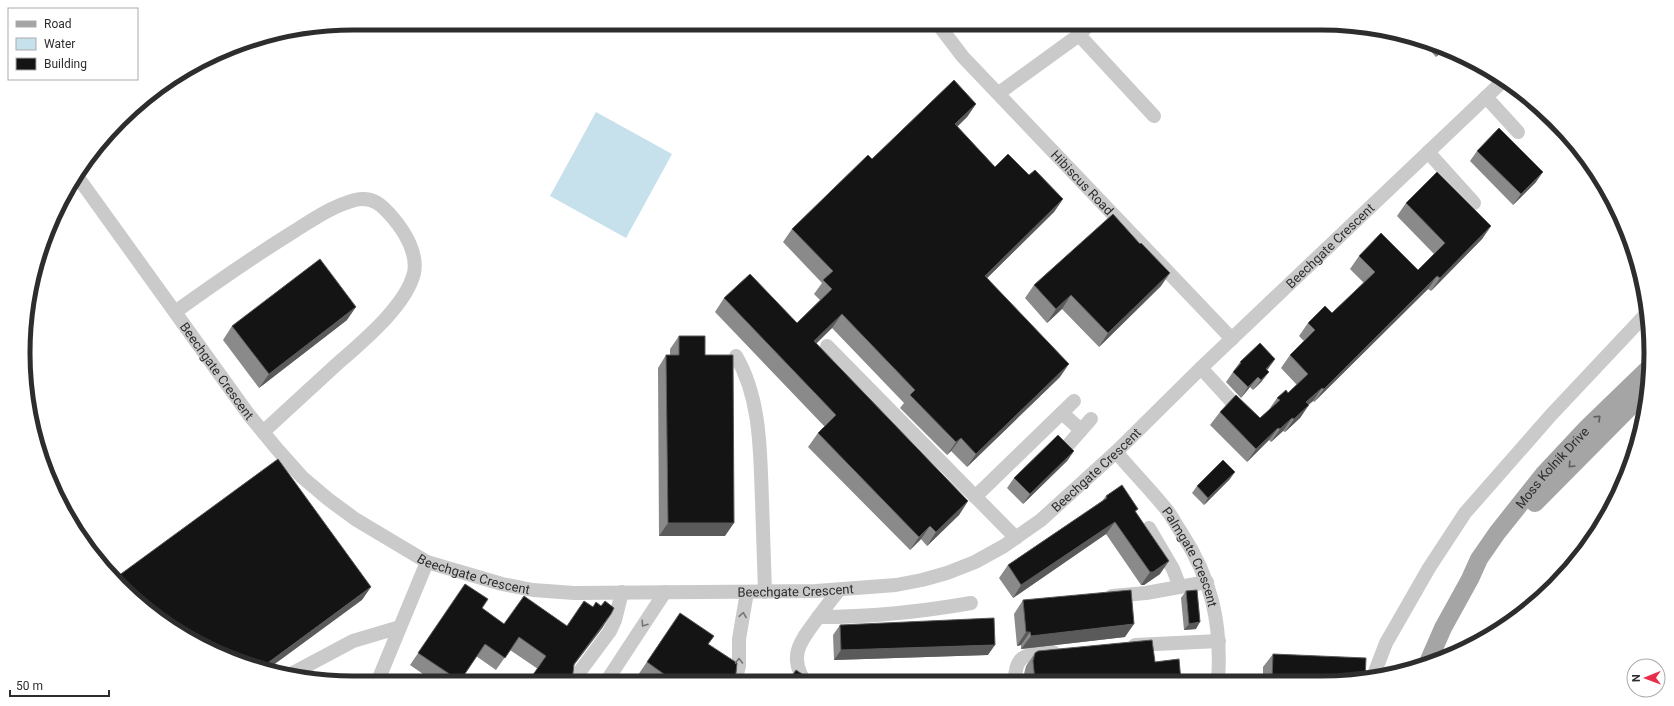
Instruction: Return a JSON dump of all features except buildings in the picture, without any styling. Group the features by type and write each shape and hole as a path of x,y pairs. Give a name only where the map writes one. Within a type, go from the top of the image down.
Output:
{"main road":[{"name":"Moss Kolnik Drive","path":"1430,657 1443,628 1470,579 1479,558 1543,475 1587,428 1643,374"},
{"name":"Moss Kolnik Drive","path":"1470,579 1485,566 1536,501 1641,396"}],"lane":[{"name":"Hibiscus Road","path":"942,30 963,57 1232,339"},
{"path":"999,94 1079,35 1084,30"},
{"path":"1079,35 1154,116"},
{"name":"Beechgate Crescent","path":"80,180 263,432 302,477 355,519 427,562 476,578 533,590 574,593 838,590 896,585 947,573 975,562 1016,538 1041,520 1116,452 1201,368 1500,84"},
{"path":"1486,97 1518,132"},
{"path":"1428,152 1474,203"},
{"path":"175,312 263,250 328,211 344,204 355,200 372,200 387,211 400,227 409,242 413,255 414,271 410,286 399,303 368,336 263,432"},
{"path":"1375,671 1386,643 1428,568 1465,513 1541,426 1642,319"},
{"path":"827,346 1016,538"},
{"path":"736,356 744,370 751,389 757,421 765,592"},
{"path":"1201,368 1245,415"},
{"path":"975,497 1074,401"},
{"path":"1062,413 1081,430"},
{"path":"1069,444 1092,419"},
{"name":"Palmgate Crescent","path":"1116,452 1167,510 1194,553 1213,599 1217,619 1219,641 1218,676"},
{"path":"1149,528 1173,569 1180,587"},
{"path":"380,676 427,562"},
{"path":"1098,597 1146,593 1207,582"},
{"path":"801,676 796,661 797,651 801,640 838,590"},
{"path":"576,676 610,631 615,620 622,592"},
{"path":"610,676 665,592"},
{"path":"737,676 740,666 739,639 747,592"},
{"path":"818,616 895,614 971,604"},
{"path":"297,671 353,641 400,627"},
{"path":"1125,646 1219,641"},
{"path":"1015,676 1016,666 1021,658 1064,651"}],"water":[{"path":"596,112 672,154 626,238 550,196"}]}
